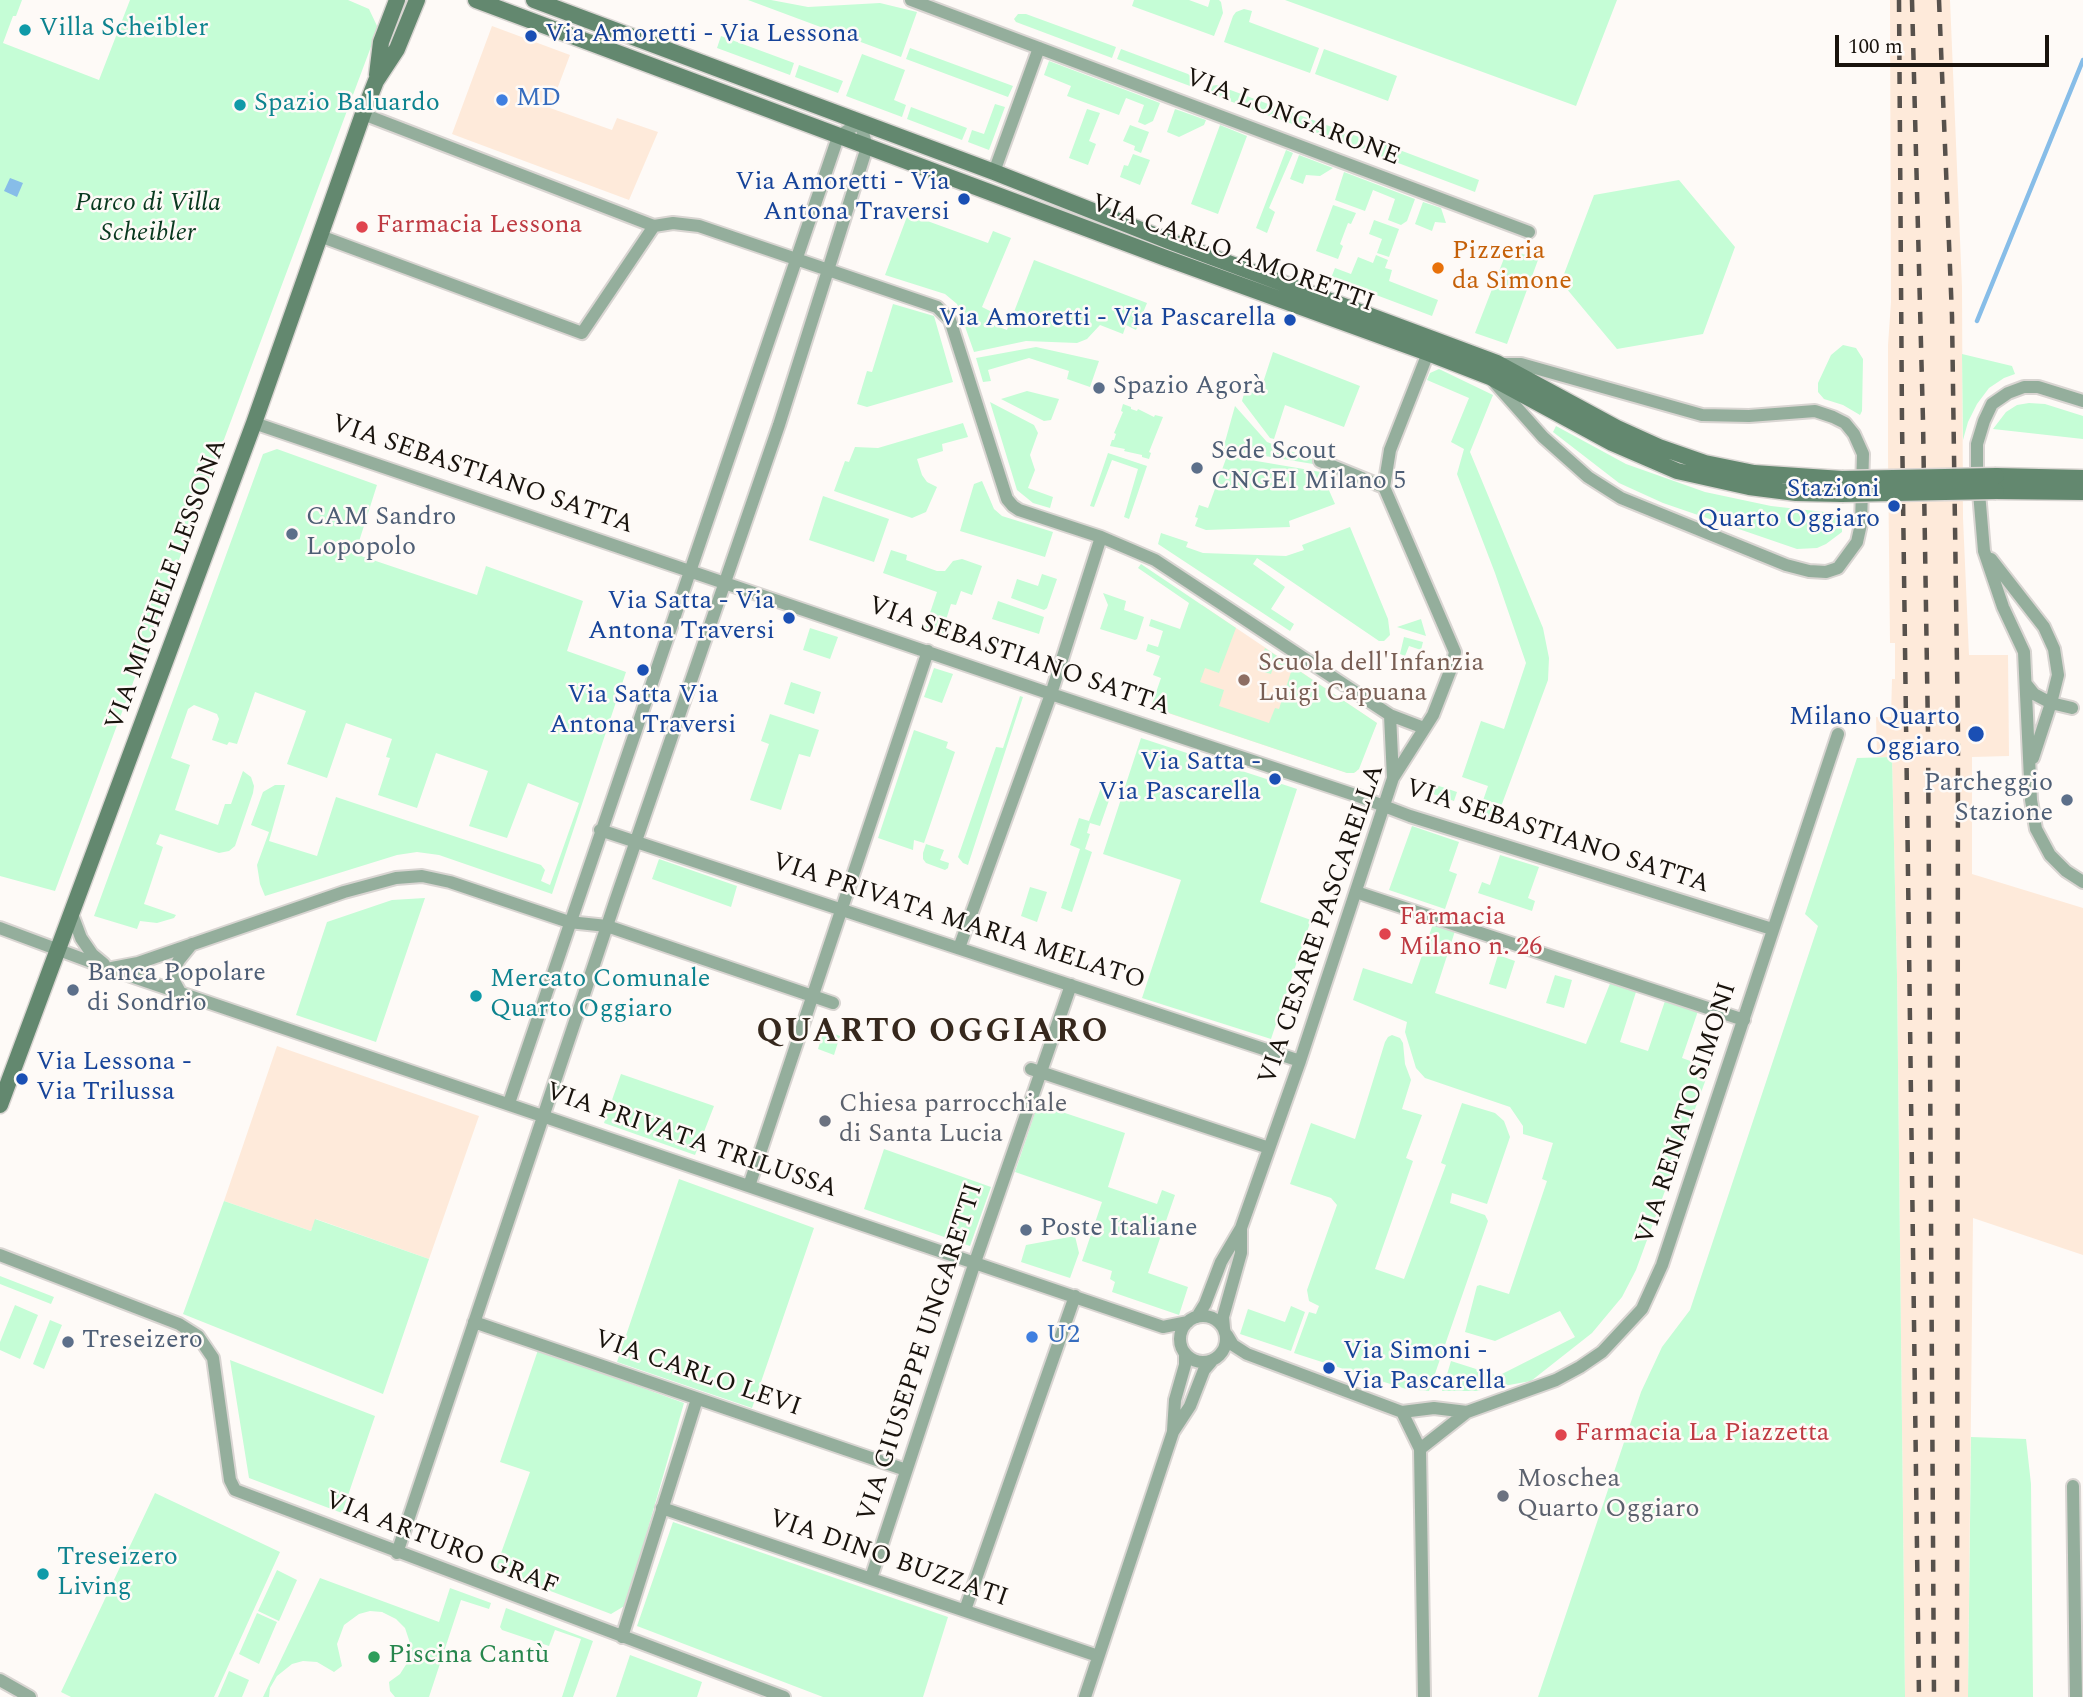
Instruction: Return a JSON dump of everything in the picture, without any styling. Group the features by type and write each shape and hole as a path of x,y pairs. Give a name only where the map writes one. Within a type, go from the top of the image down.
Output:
{"street":[{"name":"VIA MICHELE LESSONA","path":"376,80 381,43 397,0"},
{"name":"VIA MICHELE LESSONA","path":"0,1105 254,423 363,114 376,80 397,49 417,0"},
{"name":"VIA CARLO AMORETTI","path":"476,0 1207,274 1428,353 1494,370 1521,365 1702,415 1749,416 1815,411 1845,423 1854,434 1863,454 1861,524 1857,542 1839,568 1826,572 1809,571 1786,565 1621,498 1588,477 1543,436 1494,370"},
{"name":"VIA CARLO AMORETTI","path":"534,0 994,172 1182,246 1494,370 1617,429 1679,454 1754,473 1842,486 1996,484 2083,478"},
{"name":"VIA LONGARONE","path":"911,0 1529,232"},
{"path":"994,172 1039,48"},
{"path":"363,114 654,226 673,223 699,226 925,302 944,312 950,320 1007,499 1019,510 1101,537 1166,566 1390,715 1424,728"},
{"path":"397,1553 607,926 779,425 867,147 860,122 838,136 509,1103"},
{"path":"320,236 582,333 654,226"},
{"path":"1320,461 1384,487 1390,450 1428,353"},
{"path":"2083,401 2038,387 2024,387 2008,393 1992,404 1977,444 1984,551 2003,607 2024,652 2031,800 2036,829 2050,855 2066,871 2083,882"},
{"name":"VIA SEBASTIANO SATTA","path":"254,423 1384,806 1772,929"},
{"name":"VIA CARLO AMORETTI","path":"1996,484 2083,492"},
{"name":"VIA CESARE PASCARELLA","path":"1241,1228 1300,1060 1393,778 1433,715 1455,652 1384,487"},
{"path":"959,948 1051,694 1101,537"},
{"path":"1984,551 2044,627 2054,649 2058,675 2029,770"},
{"path":"2018,636 2038,620"},
{"path":"749,1186 928,651"},
{"path":"2026,684 2034,694 2051,703 2072,708"},
{"path":"1390,715 1393,778"},
{"name":"VIA RENATO SIMONI","path":"1420,1449 1467,1412 1556,1380 1580,1367 1602,1352 1642,1309 1662,1265 1838,734"},
{"name":"VIA PRIVATA MARIA MELATO","path":"600,830 1300,1060"},
{"path":"72,914 81,939 92,954 110,969 138,963 344,892 396,878 422,876 569,922 607,926 833,1003"},
{"path":"1356,892 1744,1020"},
{"name":"VIA PRIVATA TRILUSSA","path":"0,928 110,969 1163,1327"},
{"path":"180,992 174,981 174,969 178,960 194,943"},
{"name":"VIA GIUSEPPE UNGARETTI","path":"871,1578 1036,1070 1071,985"},
{"path":"1036,1070 1269,1148"},
{"path":"1173,1432 1175,1401 1185,1365 1181,1332 1205,1304 1221,1262 1241,1228"},
{"path":"1085,1697 1173,1432 1190,1406 1204,1370 1224,1350 1223,1317 1241,1253 1241,1228"},
{"name":"VIA ARTURO GRAF","path":"0,1255 178,1324 198,1336 213,1358 230,1480 235,1490 784,1697"},
{"path":"965,1610 1075,1296"},
{"path":"1163,1327 1212,1317 1225,1331"},
{"name":"VIA CARLO LEVI","path":"474,1322 906,1470"},
{"path":"1163,1327 1198,1362 1233,1353 1247,1354"},
{"name":"VIA RENATO SIMONI","path":"1225,1331 1233,1345 1247,1354 1402,1412 1434,1408 1467,1412"},
{"path":"622,1637 697,1399"},
{"path":"1402,1412 1420,1449 1424,1697"},
{"path":"2073,1486 2078,1688"},
{"name":"VIA DINO BUZZATI","path":"662,1508 1098,1656"},
{"path":"0,1680 30,1697"}],"shaded area":[{"path":"1890,0 1950,0 1962,287 1963,518 1969,655 2008,655 2009,756 1972,757 1972,874 2083,908 2083,1255 1973,1218 1968,1697 1905,1697 1892,757 1877,757 1876,717 1891,717 1892,679 1895,679 1895,643 1890,643 1888,456 1888,345 1891,302"},
{"path":"492,26 570,55 550,108 612,130 617,118 658,132 629,200 452,134"},
{"name":"Scuola dell'Infanzia Luigi Capuana","path":"1202,605 1377,723 1356,772 1347,773 1165,712"},
{"path":"277,1046 479,1116 429,1259 316,1219 311,1231 224,1201"}],"green space":[{"name":"Parco di Villa Scheibler","path":"0,0 22,0 3,43 99,80 130,0 348,0 369,9 378,28 55,891 0,876"},
{"path":"748,0 771,0 808,7 880,3 917,12 901,57"},
{"path":"1134,0 1189,0 1208,7 1210,0 1219,0 1223,13 1214,36 1132,6"},
{"path":"1285,0 1617,0 1576,106"},
{"path":"1244,9 1252,11 1249,22 1319,48 1310,73 1224,42 1233,16"},
{"path":"1018,14 1026,14 1116,47 1112,58 1016,22 1014,19"},
{"path":"721,36 794,63 790,75 717,48"},
{"path":"910,48 1013,86 1008,97 906,59"},
{"path":"1121,49 1188,74 1194,79 1194,84 1190,86 1117,59"},
{"path":"1324,49 1397,76 1388,101 1315,74"},
{"path":"862,54 905,70 894,100 906,105 902,117 846,96"},
{"path":"1049,61 1160,103 1153,121 1145,125 1138,122 1144,105 1126,98 1119,115 1067,96 1071,86 1044,75"},
{"path":"799,65 843,81 838,93 795,77"},
{"path":"1217,85 1279,108 1275,118 1208,93 1210,86"},
{"path":"995,104 1005,107 989,150 968,142 972,130 984,134"},
{"path":"911,107 967,128 962,140 907,119"},
{"path":"1087,109 1100,113 1089,141 1096,144 1088,165 1069,158"},
{"path":"1175,109 1206,120 1204,125 1179,137 1167,132"},
{"path":"1283,109 1359,137 1365,148 1360,149 1279,119"},
{"path":"1130,125 1149,132 1141,153 1134,150 1135,146 1123,141"},
{"path":"1220,125 1247,136 1218,214 1191,204"},
{"path":"1381,143 1479,180 1475,192 1377,155"},
{"path":"1286,150 1293,153 1269,208 1275,212 1267,233 1256,228"},
{"path":"1133,154 1150,160 1140,185 1120,177 1124,165 1128,166"},
{"path":"1299,155 1333,168 1320,176 1306,175 1303,184 1290,179"},
{"path":"1344,172 1415,199 1407,221 1401,225 1388,220 1395,199 1373,190 1365,211 1335,200"},
{"path":"1679,180 1735,247 1703,334 1617,349 1561,282 1594,195"},
{"path":"1423,202 1441,208 1446,223 1435,222 1432,231 1415,224"},
{"path":"1333,205 1356,213 1351,224 1348,223 1338,259 1316,251"},
{"path":"908,214 988,243 993,231 1011,238 982,307 992,312 988,323 1007,330 1034,260 1147,303 1136,330 1126,325 1123,334 1100,325 1087,339 1077,343 1026,341 974,352 957,304 945,294 885,275"},
{"path":"1374,220 1399,229 1389,257 1377,253 1382,239 1369,234"},
{"path":"1508,248 1538,260 1507,344 1475,333"},
{"path":"1376,255 1388,260 1385,268 1392,270 1389,281 1438,300 1432,316 1331,278 1335,268 1351,274 1358,257 1373,263"},
{"path":"893,304 934,316 953,382 867,407 857,404 867,371 872,372"},
{"path":"1843,345 1856,348 1863,359 1860,415 1843,405 1824,399 1818,392 1818,383 1831,355"},
{"path":"1036,347 1099,361 1090,387 1067,379 1069,371 1029,358 988,370 991,381 983,382 976,358"},
{"path":"1273,352 1360,386 1344,427 1285,405 1274,439 1270,438 1242,401 1245,390 1259,395"},
{"path":"1962,354 2012,366 2015,374 1989,388 1968,422 1963,440"},
{"path":"1439,369 1493,395 1470,452 1543,628 1549,658 1548,680 1496,820 1478,815 1488,786 1462,777 1481,721 1504,729 1526,663 1457,474 1464,449 1451,442 1469,398 1427,380 1430,373"},
{"path":"1027,391 1059,399 1051,420 1044,421 1001,399"},
{"path":"990,402 1034,425 1038,433 1030,455 1035,470 1028,488 1053,497 1050,508 1033,503 1017,490"},
{"path":"1123,404 1154,417 1163,417 1149,452 1149,459 1110,446 1123,412"},
{"path":"2045,404 2083,416 2083,439 1993,429 2006,412 2017,405"},
{"path":"1235,406 1267,442 1319,462 1319,465 1223,449"},
{"path":"963,423 968,437 942,444 943,451 917,459 927,482 937,487 926,512 912,518 834,491 845,461 849,462 855,447 878,448"},
{"path":"1556,426 1626,464 1705,492 1771,506 1842,514 1842,532 1817,548 1797,549 1663,503 1619,483 1553,432"},
{"path":"277,449 377,485 355,554 477,595 486,566 583,601 567,651 626,672 552,894 439,855 417,852 397,855 265,896 257,865 269,832 251,825 263,792 275,785 285,785 269,841 317,856 336,797 541,865 545,870 541,881 550,885 579,803 528,783 507,838 469,826 488,771 436,753 417,808 378,795 390,758 386,757 392,739 346,723 327,778 287,764 306,711 255,692 237,744 229,742 227,745 212,740 219,719 217,714 194,705 188,709 171,758 190,765 175,810 218,825 225,804 231,804 243,771 251,777 253,793 235,846 229,851 219,853 160,834 156,844 163,847 144,904 176,915 174,918 157,923 140,921 137,929 94,916 263,454"},
{"path":"1108,453 1147,466 1129,519 1124,517 1138,469 1112,460 1094,507 1090,506"},
{"path":"1227,456 1321,472 1335,504 1289,521 1290,527 1206,530 1195,526 1199,505 1208,508"},
{"path":"982,481 994,509 1002,516 1053,532 1045,557 960,531 974,484"},
{"path":"823,496 889,519 874,562 809,540"},
{"path":"1350,527 1388,619 1390,635 1384,641 1379,641 1257,558 1253,564 1285,587 1271,609 1294,624 1290,631 1158,544 1161,533 1188,542 1186,547 1203,553 1286,556 1304,550 1302,545"},
{"path":"891,550 907,555 906,560 937,571 945,571 953,561 962,559 982,566 972,595 961,591 956,605 951,604 944,626 946,636 925,628 937,592 883,573"},
{"name":"Scuola dell'Infanzia Luigi Capuana","path":"1141,564 1236,628 1219,673 1205,668 1200,682 1224,690 1219,706 1269,723 1275,708 1279,709 1291,672 1275,661 1271,674 1257,670 1265,648 1377,723 1359,769 1354,773 1347,773 1151,707 1161,678 1153,675 1160,656 1146,651 1148,644 1158,647 1163,631 1149,626 1151,619 1180,629 1189,603 1138,568"},
{"path":"1042,574 1057,579 1047,608 1044,610 1011,598 1017,579 1038,586"},
{"path":"1103,593 1126,601 1124,610 1144,617 1137,639 1100,629 1108,605"},
{"path":"998,601 1044,617 1039,634 992,619"},
{"path":"1421,619 1426,636 1397,627"},
{"path":"810,628 838,637 830,659 803,650"},
{"path":"1404,637 1423,642 1421,650 1409,646 1405,656 1400,654"},
{"path":"934,668 953,674 942,703 924,697"},
{"path":"791,682 821,692 814,714 784,704"},
{"path":"1020,696 1023,697 968,865 958,857 996,747 1003,748"},
{"path":"770,714 819,730 810,757 799,754 781,810 750,800 769,744 761,741"},
{"path":"914,730 948,742 946,748 955,752 924,843 914,840 913,850 878,838"},
{"path":"1141,738 1297,789 1260,902 1311,920 1271,1039 1142,998 1181,880 1103,854"},
{"path":"1892,757 1905,1697 1538,1697 1641,1392 1662,1347 1690,1310 1818,926 1805,914 1857,758"},
{"path":"1433,784 1457,792 1454,801 1430,793"},
{"path":"1102,785 1113,789 1100,826 1090,823 1085,849 1092,852 1072,912 1061,908 1080,849 1070,845 1079,818 1089,821"},
{"path":"1412,826 1459,842 1449,871 1457,874 1445,909 1389,890"},
{"path":"926,844 944,850 940,860 949,863 948,868 945,870 926,863 923,853"},
{"path":"1500,855 1539,867 1528,898 1535,901 1532,911 1478,893 1482,882 1490,885"},
{"path":"659,859 737,886 731,907 652,879"},
{"path":"1030,887 1047,892 1037,922 1021,916"},
{"path":"425,898 376,1042 296,1015 327,922 392,900"},
{"path":"1433,924 1455,931 1435,993 1586,1044 1611,981 1636,992 1620,1042 1648,1051 1665,1001 1698,1011 1682,1058 1710,1068 1636,1270 1622,1297 1592,1333 1531,1381 1476,1391 1442,1391 1451,1361 1498,1376 1575,1337 1560,1311 1495,1341 1465,1332 1477,1286 1509,1294 1547,1181 1542,1179 1553,1143 1523,1134 1523,1126 1510,1107 1425,1078 1416,1068 1405,1032 1407,1022 1353,1000 1363,968 1412,984"},
{"path":"1498,955 1515,961 1506,989 1489,984"},
{"path":"1555,975 1572,980 1564,1008 1546,1003"},
{"path":"824,1030 840,1036 834,1055 818,1049"},
{"path":"1392,1035 1400,1038 1403,1043 1405,1064 1411,1080 1402,1109 1422,1115 1406,1158 1413,1161 1375,1269 1404,1279 1446,1165 1441,1163 1462,1103 1495,1113 1504,1121 1510,1137 1487,1204 1452,1193 1450,1203 1485,1215 1488,1221 1429,1391 1406,1389 1294,1353 1309,1312 1316,1314 1319,1306 1309,1301 1307,1290 1337,1205 1331,1198 1290,1184 1311,1123 1355,1139 1385,1042"},
{"path":"621,1074 714,1106 695,1155 604,1123"},
{"path":"1038,1104 1125,1133 1108,1187 1157,1204 1162,1190 1175,1195 1148,1273 1188,1287 1179,1315 1112,1292 1115,1282 1110,1279 1112,1271 1082,1261 1102,1202 1015,1172"},
{"path":"884,1149 991,1187 970,1246 864,1209"},
{"path":"679,1179 814,1228 752,1408 617,1362"},
{"path":"224,1201 311,1231 315,1219 429,1259 383,1394 183,1314"},
{"path":"1075,1236 1079,1253 1070,1278 1021,1262 1026,1245"},
{"path":"0,1276 54,1297 51,1304 0,1284"},
{"path":"15,1305 38,1315 20,1359 0,1350 0,1342"},
{"path":"1291,1306 1305,1312 1291,1351 1240,1334 1248,1309 1285,1322"},
{"path":"50,1320 62,1325 44,1369 33,1364"},
{"path":"538,1350 684,1403 626,1605 611,1614 495,1570 530,1472 500,1462"},
{"path":"230,1360 375,1416 342,1513 249,1478"},
{"path":"1971,1437 2026,1439 2031,1484 2033,1697 1968,1697"},
{"path":"155,1493 280,1552 214,1697 71,1697 61,1692"},
{"path":"673,1522 948,1617 923,1697 823,1697 637,1626"},
{"path":"277,1570 297,1580 279,1621 258,1611"},
{"path":"320,1578 439,1622 450,1588 491,1603 489,1609 461,1600 429,1697 395,1697 390,1691 389,1682 400,1674 407,1663 409,1640 405,1628 396,1619 382,1612 370,1611 359,1614 344,1625 337,1644 342,1666 334,1672 317,1662 303,1661 292,1664 277,1676 270,1688 269,1697 263,1697"},
{"path":"506,1608 593,1641 573,1697 562,1697 581,1639 555,1630 549,1646 502,1630 500,1627"},
{"path":"257,1613 277,1622 259,1664 239,1654"},
{"path":"630,1655 702,1682 697,1697 616,1697"},
{"path":"229,1671 249,1680 242,1697 218,1697"}],"water":[{"path":"10,178 23,183 17,197 4,191"}],"waterway":[{"path":"1977,321 2083,60"}],"railway":[{"path":"1899,0 1919,1697"},
{"path":"1912,0 1928,732 1934,1697"},
{"path":"1939,0 1952,316 1958,734 1957,1697"}],"place":[{"name":"Villa Scheibler","path":"25,30"},
{"name":"Via Amoretti - Via Lessona","path":"531,36"},
{"name":"MD","path":"502,100"},
{"name":"Spazio Baluardo","path":"240,105"},
{"name":"Via Amoretti - Via Antona Traversi","path":"964,199"},
{"name":"Farmacia Lessona","path":"362,227"},
{"name":"Pizzeria da Simone","path":"1438,268"},
{"name":"Via Amoretti - Via Pascarella","path":"1290,320"},
{"name":"Spazio Agorà","path":"1099,388"},
{"name":"Sede Scout CNGEI Milano 5","path":"1197,468"},
{"name":"Stazioni Quarto Oggiaro","path":"1894,506"},
{"name":"CAM Sandro Lopopolo","path":"292,534"},
{"name":"Via Satta - Via Antona Traversi","path":"789,618"},
{"name":"Via Satta Via Antona Traversi","path":"643,670"},
{"name":"Scuola dell'Infanzia Luigi Capuana","path":"1244,680"},
{"name":"Milano Quarto Oggiaro","path":"1976,734"},
{"name":"Via Satta - Via Pascarella","path":"1275,779"},
{"name":"Parcheggio Stazione","path":"2067,800"},
{"name":"Farmacia Milano n. 26","path":"1385,934"},
{"name":"Banca Popolare di Sondrio","path":"73,990"},
{"name":"Mercato Comunale Quarto Oggiaro","path":"476,996"},
{"name":"Via Lessona - Via Trilussa","path":"22,1079"},
{"name":"Chiesa parrocchiale di Santa Lucia","path":"825,1121"},
{"name":"Poste Italiane","path":"1026,1230"},
{"name":"U2","path":"1032,1337"},
{"name":"Treseizero","path":"68,1342"},
{"name":"Via Simoni - Via Pascarella","path":"1329,1368"},
{"name":"Farmacia La Piazzetta","path":"1561,1435"},
{"name":"Moschea Quarto Oggiaro","path":"1503,1496"},
{"name":"Treseizero Living","path":"43,1574"},
{"name":"Piscina Cantù","path":"374,1657"}],"district":[{"name":"QUARTO OGGIARO","path":"933,1035"}]}
